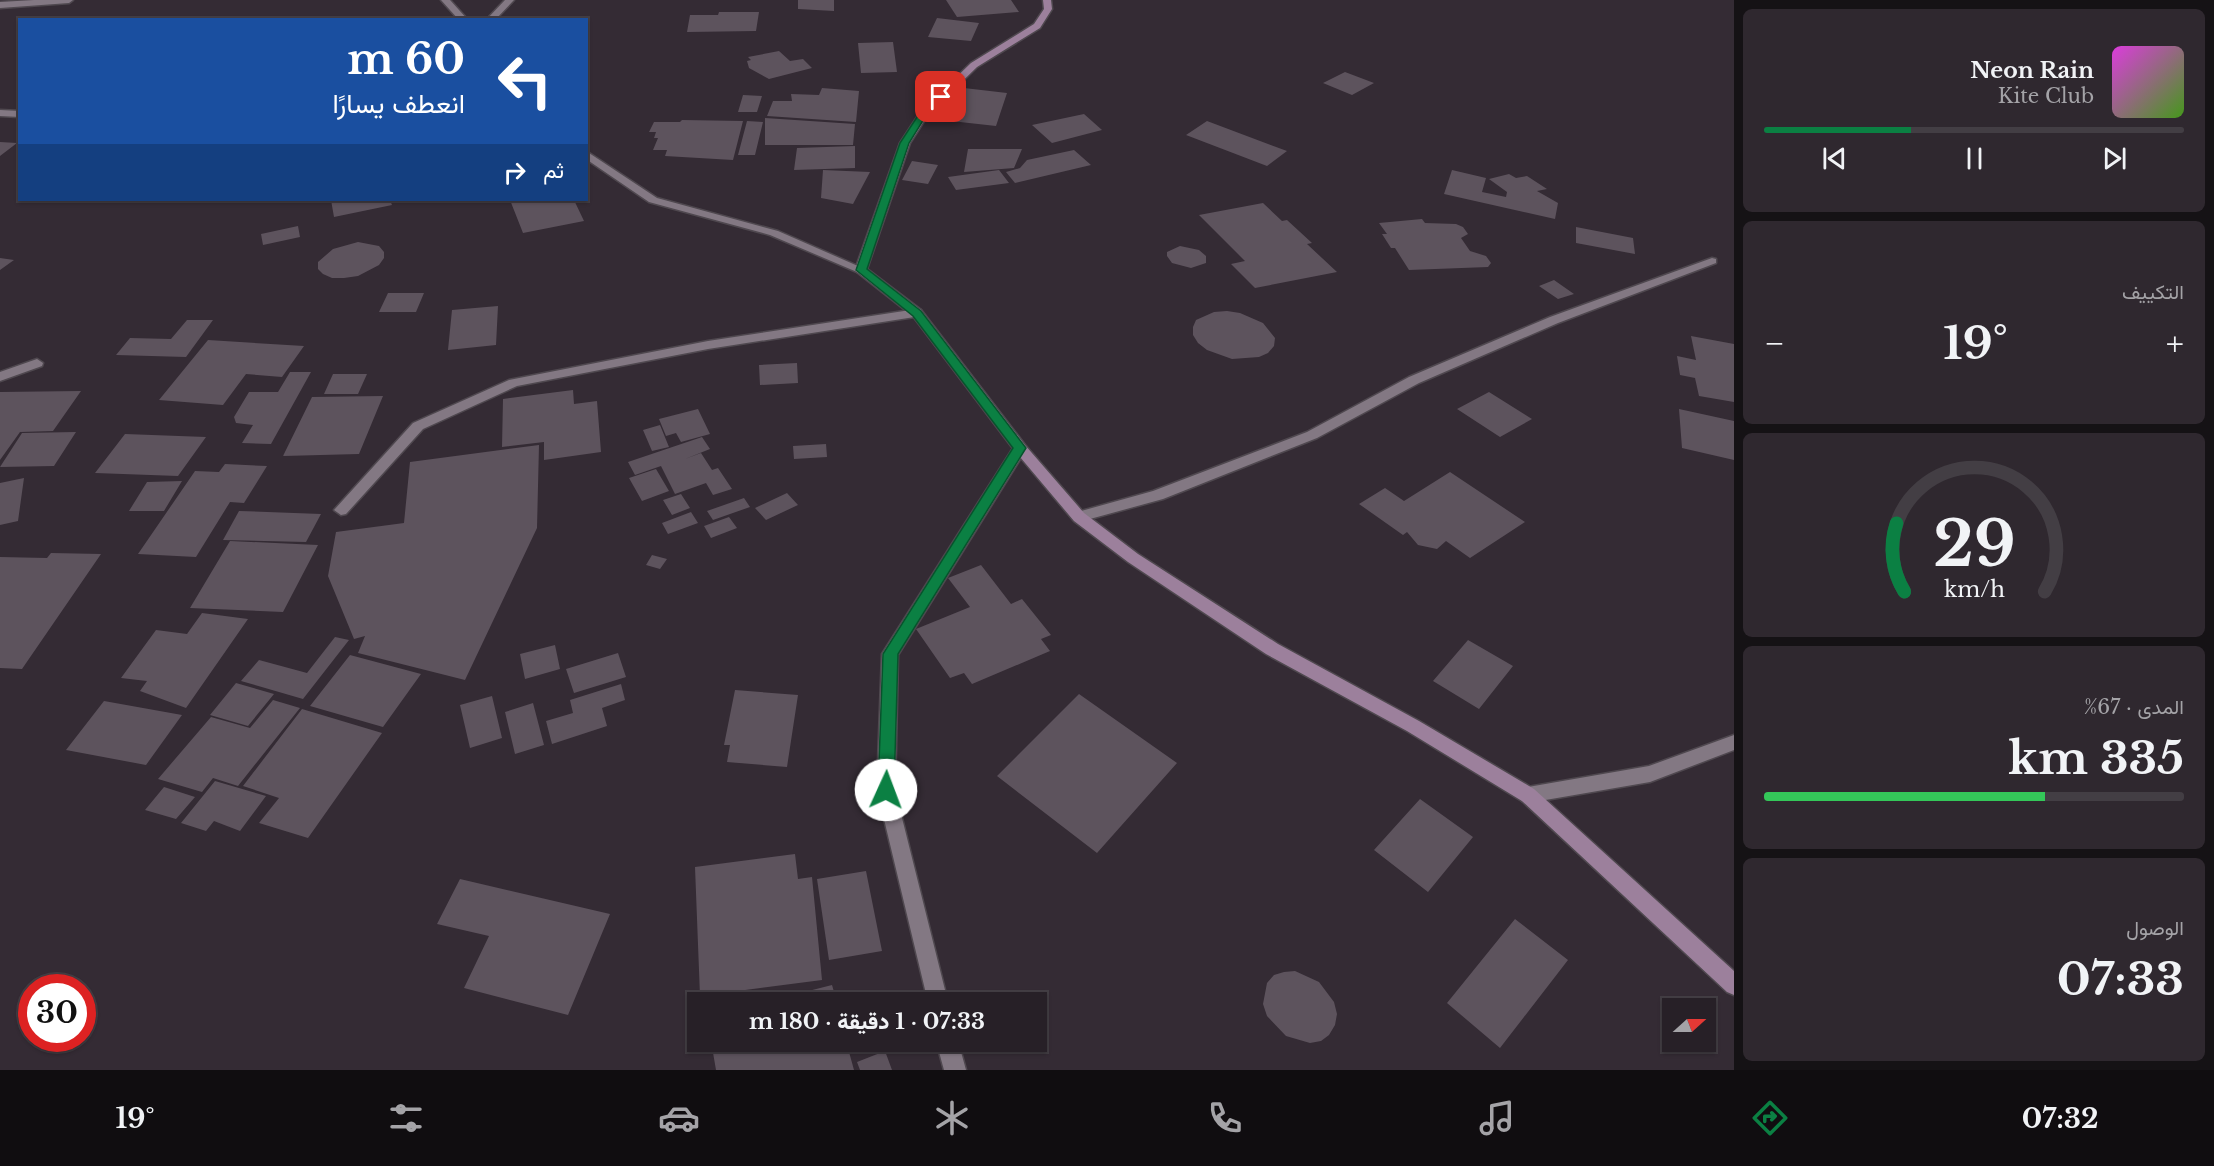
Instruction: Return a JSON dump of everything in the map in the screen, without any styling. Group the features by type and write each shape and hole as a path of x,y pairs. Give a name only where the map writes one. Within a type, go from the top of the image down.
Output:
{"street":[{"path":"0,5 69,0"},
{"path":"445,0 462,18"},
{"path":"492,18 510,0"},
{"path":"861,270 905,143 924,113 974,65 1037,26 1048,9 1047,0"},
{"path":"0,113 18,114"},
{"path":"588,155 653,200 774,233 861,270 917,314 1020,448 1079,517 1133,558 1272,649 1413,726 1528,795 1734,985"},
{"path":"1079,517 1158,495 1312,435 1414,380 1554,320 1712,261"},
{"path":"341,510 418,426 514,383 708,345 917,314"},
{"path":"0,377 37,363"},
{"path":"936,992 886,790 890,654 1020,448"},
{"path":"1528,795 1650,774 1734,742"},
{"path":"950,1052 955,1070"}],"building":[{"path":"798,0 834,0 834,11 798,9"},
{"path":"946,0 1011,0 1019,12 957,17"},
{"path":"719,12 759,12 756,31 687,32 690,15 718,15"},
{"path":"937,18 979,23 971,41 928,37"},
{"path":"893,42 897,72 861,73 858,43"},
{"path":"779,51 790,61 803,59 812,68 769,79 749,68 747,61 751,60 748,57"},
{"path":"1345,72 1374,83 1352,95 1323,83"},
{"path":"822,88 859,91 856,122 767,116 773,101 792,101 791,94 819,95"},
{"path":"964,88 1007,93 996,126 951,121"},
{"path":"743,95 762,96 757,112 738,112"},
{"path":"1084,114 1102,130 1052,143 1032,125"},
{"path":"765,118 855,124 853,145 765,145"},
{"path":"682,120 743,121 733,160 665,156 667,150 653,150 658,138 654,138 656,132 649,132 654,122 680,122"},
{"path":"747,121 763,122 755,155 738,155"},
{"path":"1207,121 1287,151 1267,166 1186,135"},
{"path":"0,142 17,143 0,156"},
{"path":"855,146 855,168 794,170 797,148"},
{"path":"968,149 1022,149 1014,168 964,172"},
{"path":"1074,150 1091,165 1015,183 1006,172 1020,168 1027,160"},
{"path":"912,161 938,165 928,184 902,180"},
{"path":"823,170 870,172 853,204 821,198"},
{"path":"999,170 1009,183 956,190 948,177"},
{"path":"1452,170 1486,178 1482,192 1506,197 1507,192 1489,179 1509,174 1516,178 1527,176 1547,189 1537,191 1558,203 1555,219 1444,194"},
{"path":"331,201 390,201 392,205 334,217"},
{"path":"510,201 574,201 584,221 523,233"},
{"path":"1263,203 1282,221 1287,220 1312,243 1307,244 1337,272 1255,288 1231,264 1245,261 1199,215"},
{"path":"1422,219 1425,223 1456,224 1463,227 1468,234 1461,238 1470,251 1486,256 1491,263 1488,267 1409,270 1395,248 1391,248 1382,234 1387,234 1379,223"},
{"path":"298,226 300,237 263,245 261,234"},
{"path":"1576,227 1633,238 1635,254 1576,243"},
{"path":"358,242 379,246 384,252 384,258 379,265 358,276 344,278 332,278 318,269 318,262 333,249"},
{"path":"1180,246 1199,250 1206,256 1206,263 1191,268 1172,263 1167,252"},
{"path":"0,258 14,260 0,270"},
{"path":"1554,280 1574,294 1558,299 1539,286"},
{"path":"388,293 424,293 416,312 379,312"},
{"path":"498,306 496,345 448,350 452,310"},
{"path":"1214,312 1240,313 1263,323 1275,338 1274,346 1268,353 1259,357 1232,359 1207,350 1198,343 1193,335 1196,320"},
{"path":"187,320 213,320 186,357 116,355 130,338 171,339"},
{"path":"1691,336 1734,344 1734,402 1699,396 1695,378 1680,375 1677,356 1696,360"},
{"path":"208,340 304,346 282,377 246,374 223,405 159,400"},
{"path":"797,363 798,383 760,385 759,365"},
{"path":"290,372 311,372 271,444 242,443 253,425 236,423 234,417 249,392 278,392"},
{"path":"333,374 367,374 358,394 324,394"},
{"path":"573,390 574,404 597,401 601,452 544,460 544,442 502,447 503,399"},
{"path":"81,391 53,431 20,432 0,460 0,392"},
{"path":"1489,392 1532,419 1500,437 1457,409"},
{"path":"383,396 359,454 283,456 312,397"},
{"path":"698,409 710,434 681,442 676,433 666,436 659,419"},
{"path":"1679,409 1734,421 1734,460 1682,448"},
{"path":"660,425 669,447 652,451 643,430"},
{"path":"76,432 54,466 0,467 22,433"},
{"path":"125,434 206,437 178,476 95,473"},
{"path":"702,437 710,449 685,459 701,453 712,470 718,468 732,489 713,495 706,483 675,494 661,466 635,475 628,462"},
{"path":"826,444 827,457 794,459 793,446"},
{"path":"539,445 537,528 465,680 358,653 365,636 354,639 328,576 336,532 404,523 410,462"},
{"path":"225,464 267,466 244,503 230,502 196,557 138,554 195,471 219,472"},
{"path":"656,469 669,491 642,501 629,478"},
{"path":"1450,472 1525,522 1470,558 1446,541 1437,549 1418,545 1407,532 1403,535 1359,504 1385,488 1404,501"},
{"path":"24,478 18,521 0,525 0,483"},
{"path":"182,481 164,511 129,511 147,482"},
{"path":"787,493 798,505 766,520 755,508"},
{"path":"681,494 690,508 672,515 663,500"},
{"path":"744,498 750,507 713,520 707,511"},
{"path":"239,511 321,514 306,542 223,540"},
{"path":"691,512 698,523 668,534 662,523"},
{"path":"729,517 737,528 711,538 704,526"},
{"path":"230,541 318,545 283,612 190,608"},
{"path":"51,553 101,554 22,669 0,668 0,557 47,558"},
{"path":"652,555 667,559 660,569 646,565"},
{"path":"981,565 1011,604 1022,599 1051,635 1041,639 1050,651 972,684 964,673 950,678 916,629 970,607 948,578"},
{"path":"202,613 248,619 186,708 140,691 147,681 121,678 156,630 187,634"},
{"path":"335,637 349,640 303,699 241,681 259,660 307,673"},
{"path":"1468,640 1513,666 1479,709 1433,681"},
{"path":"555,645 560,669 525,679 520,654"},
{"path":"618,653 626,677 574,693 566,669"},
{"path":"350,655 421,674 383,727 310,706"},
{"path":"236,683 274,694 248,726 210,715"},
{"path":"621,684 625,700 602,708 607,726 552,744 546,721 573,713 570,700"},
{"path":"735,690 798,695 787,767 727,762 730,745 724,745"},
{"path":"1079,694 1177,763 1097,853 997,776"},
{"path":"492,696 502,738 470,748 460,705"},
{"path":"273,700 300,708 238,786 213,778 202,792 158,779 211,717 250,728"},
{"path":"104,701 182,715 146,765 66,750"},
{"path":"533,703 544,745 515,754 505,712"},
{"path":"302,709 382,733 308,838 259,823 279,798 243,786"},
{"path":"215,781 266,796 240,831 214,821 206,831 181,823"},
{"path":"164,787 195,797 176,819 145,810"},
{"path":"1420,799 1473,837 1428,892 1374,850"},
{"path":"795,854 798,879 812,877 822,980 730,992 700,992 695,867"},
{"path":"866,871 882,951 829,960 817,879"},
{"path":"460,879 610,914 568,1015 464,988 489,936 437,924"},
{"path":"1515,919 1568,960 1500,1048 1447,1003"},
{"path":"1295,971 1319,982 1334,1002 1337,1014 1335,1025 1329,1035 1321,1041 1310,1043 1286,1036 1267,1016 1263,1004 1267,983 1274,975"},
{"path":"832,985 834,992 804,992"},
{"path":"713,1052 849,1052 854,1070 716,1070"},
{"path":"885,1052 892,1070 860,1070 857,1062"}],"route":[{"path":"886,790 890,654 1020,448 917,314 861,270 905,143 924,113 941,97"}]}
